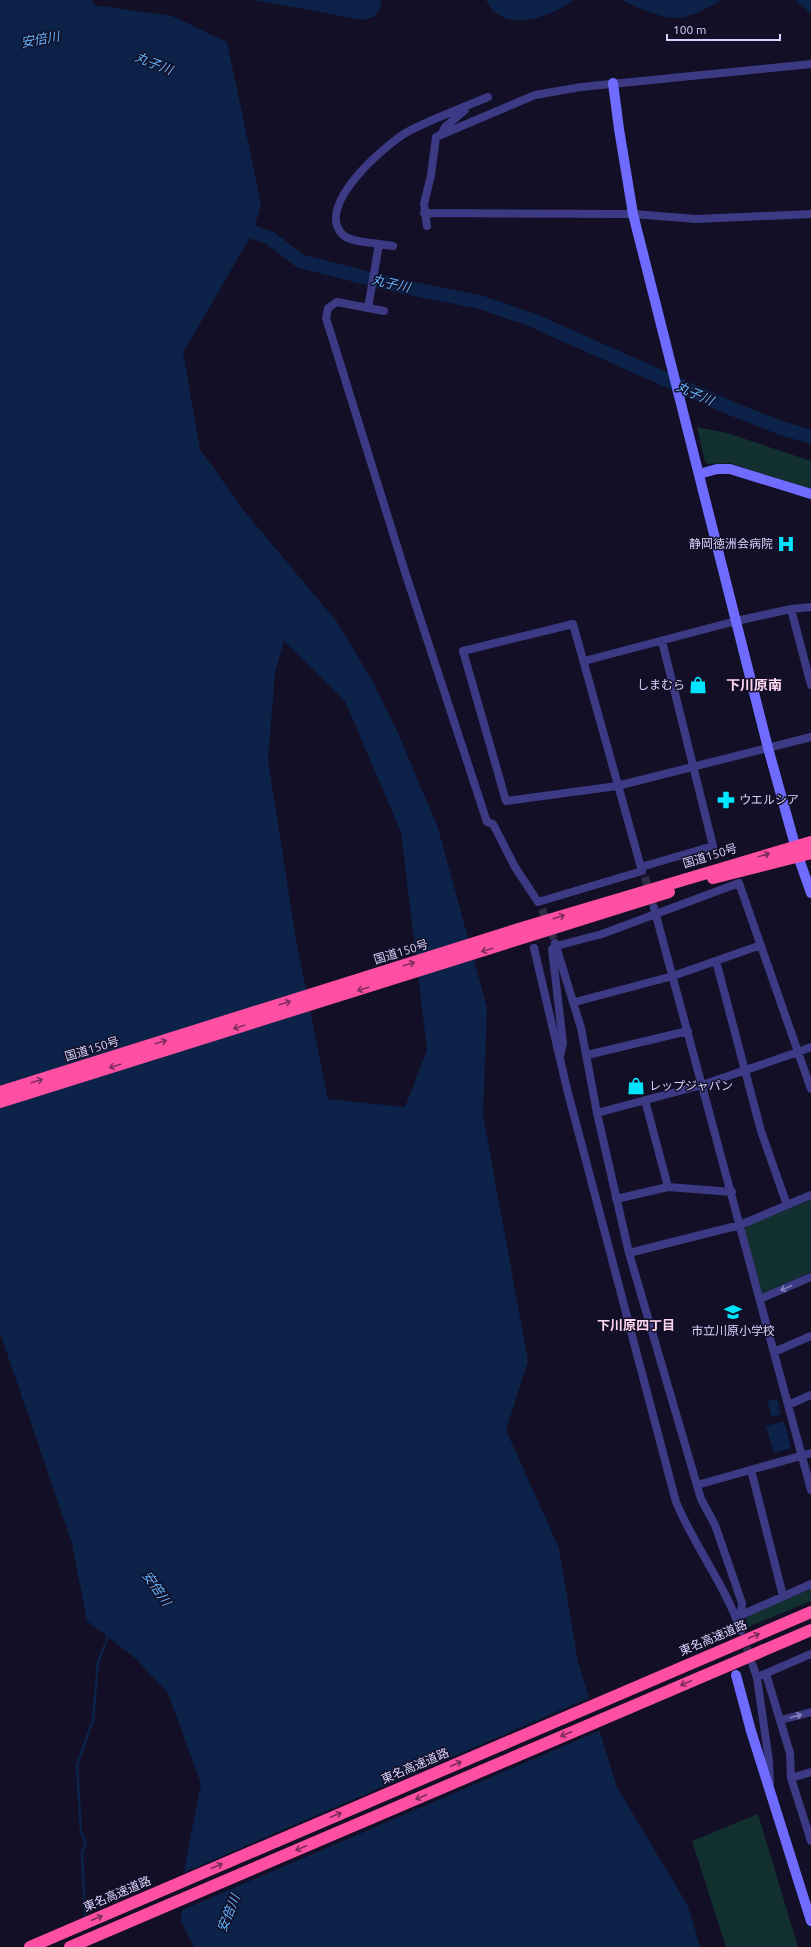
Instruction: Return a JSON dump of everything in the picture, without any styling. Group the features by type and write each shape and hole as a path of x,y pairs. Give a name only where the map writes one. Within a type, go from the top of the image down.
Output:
{"highway":[{"name":"国道150号","path":"0,1092 523,933 693,884 797,851 811,842"},
{"name":"国道150号","path":"797,851 811,854"},
{"name":"国道150号","path":"0,1102 523,933"},
{"name":"東名高速道路","path":"30,1947 811,1612"},
{"path":"70,1947 811,1630"}],"street":[{"path":"427,226 424,213 436,137 535,95 558,90 613,83 811,64"},
{"path":"613,83 633,214 768,748 797,851 811,893"},
{"path":"393,246 352,239 344,236 338,227 337,214 339,207 354,180 370,161 402,136 486,98 462,112 445,127 441,135"},
{"path":"424,213 633,214 696,220 811,214"},
{"path":"368,308 379,244"},
{"path":"384,311 336,302 328,308 326,318 327,324 487,822 493,824 515,867 540,906 643,872 661,860 713,846 662,641"},
{"path":"699,474 717,469 730,469 811,494"},
{"path":"584,661 736,621 811,606"},
{"path":"791,609 811,685"},
{"path":"643,872 617,786 573,624 463,651 506,801 617,786 811,737"},
{"path":"802,650 811,649"},
{"path":"560,1056 564,1043 552,949 555,944 602,934 655,910 739,883 811,1089"},
{"path":"655,910 811,1490"},
{"path":"555,944 575,1002 588,1055 597,1113 629,1253 701,1499 714,1525 734,1577 742,1603 739,1616 741,1631"},
{"path":"575,1002 673,976 761,945"},
{"path":"534,948 560,1056 676,1502 686,1527 739,1616"},
{"path":"716,961 761,1131 786,1205"},
{"path":"588,1055 688,1031"},
{"path":"597,1113 702,1085 811,1047"},
{"path":"645,1100 668,1187"},
{"path":"616,1199 668,1187 732,1192"},
{"path":"629,1253 740,1225 811,1195"},
{"path":"760,1299 811,1277"},
{"path":"774,1352 811,1336"},
{"path":"788,1405 811,1395"},
{"path":"697,1485 802,1457 811,1453"},
{"path":"751,1470 783,1596"},
{"path":"739,1616 811,1584"},
{"path":"757,1678 811,1654"},
{"path":"753,1666 757,1678 769,1761 770,1788"},
{"path":"766,1674 790,1753 791,1778 811,1838"},
{"path":"736,1675 751,1732 811,1921"},
{"path":"781,1720 811,1712"},
{"path":"791,1778 811,1772"}],"green space":[{"path":"697,427 727,433 811,461 811,489 730,463 708,464 705,462"},
{"path":"811,1200 811,1272 762,1294 744,1231 746,1226"},
{"path":"811,1589 811,1601 748,1627 746,1619 749,1615"},
{"path":"758,1814 798,1947 726,1947 692,1841"}],"water":[{"name":"安倍川","path":"0,0 93,0 94,5 172,16 227,42 261,204 253,232 183,353 200,449 245,512 337,622 372,680 398,733 438,828 487,1008 483,1115 528,1361 506,1430 559,1548 578,1662 617,1787 688,1906 700,1947 194,1947 181,1921 185,1865 201,1784 168,1693 135,1658 87,1621 72,1543 0,1333","holes":["284,641 345,701 401,832 427,1050 405,1107 328,1099 296,939 268,760 275,673"]},
{"path":"255,0 380,0 382,6 375,16 363,20"},
{"path":"486,0 574,0 553,12 540,17 527,20 515,20 504,17 494,11"},
{"path":"622,0 721,0 693,14 681,18 669,18 641,9"},
{"path":"796,0 811,0 811,12 809,12"},
{"path":"777,1399 781,1414 772,1417 767,1401"},
{"path":"784,1421 791,1448 774,1453 766,1426"}],"pier":[{"path":"591,1697 601,1730 180,1911 183,1873"}],"waterway":[{"name":"丸子川","path":"241,216 253,232 270,238 300,261 390,284 480,302 532,320 730,408 781,428 811,437"},
{"path":"85,1919 82,1852 86,1843 81,1832 77,1765 93,1720 98,1662 108,1637 107,1635"}],"tunnel":[{"path":"645,877 654,908"},
{"path":"542,909 555,943"},
{"path":"743,1636 753,1666"}],"place":[{"name":"静岡徳洲会病院","path":"786,544"},
{"name":"しまむら","path":"698,685"},
{"name":"ウエルシア","path":"726,800"},
{"name":"レップジャパン","path":"636,1086"},
{"name":"市立川原小学校","path":"733,1312"}],"district":[{"name":"下川原南","path":"754,685"},
{"name":"下川原四丁目","path":"636,1325"}]}
